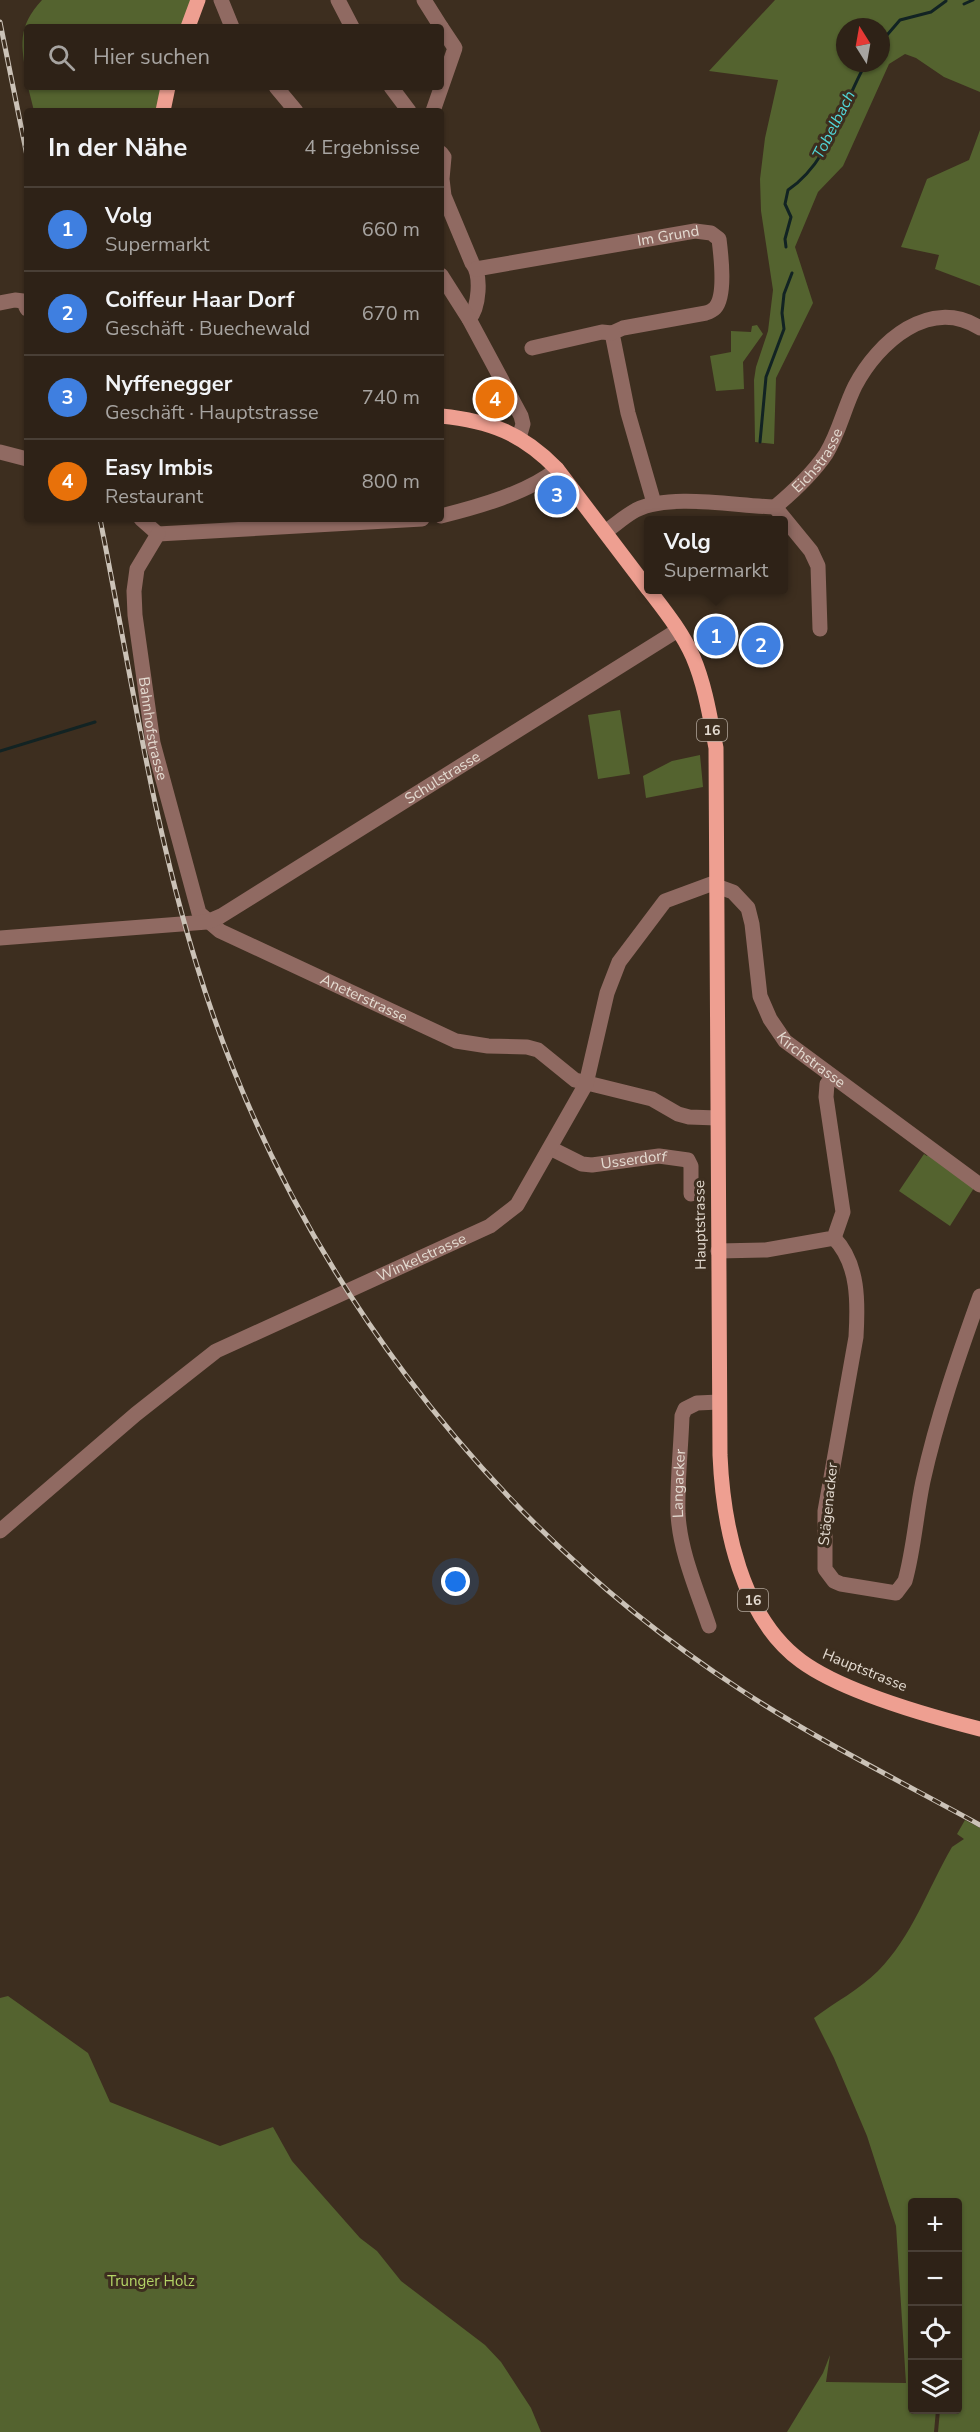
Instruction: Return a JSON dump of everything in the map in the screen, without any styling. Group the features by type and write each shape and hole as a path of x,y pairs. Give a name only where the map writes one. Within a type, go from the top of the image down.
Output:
{"main road":[{"path":"189,24 198,0"},
{"path":"164,108 167,90"},
{"name":"Hauptstrasse","path":"444,416 478,420 519,438 544,456 557,469 644,583"},
{"name":"Hauptstrasse","path":"653,594 678,630 693,657 701,680 716,748 719,1402 721,1474 729,1532 745,1582 760,1613 776,1637 799,1660 839,1682 915,1710 980,1729"}],"street":[{"path":"221,0 231,24"},
{"path":"338,0 350,24"},
{"path":"424,0 439,24"},
{"path":"444,32 455,48 444,80"},
{"path":"278,90 294,108"},
{"path":"393,90 408,108"},
{"path":"434,108 440,90"},
{"path":"444,196 476,269 478,289 474,312 469,319"},
{"name":"Im Grund","path":"476,269 695,231 711,233 719,239 722,260 720,299 715,308 706,313 623,328 612,333 602,332 532,348"},
{"path":"444,279 469,319 521,416 523,424 519,438"},
{"path":"0,303 15,300 24,303"},
{"name":"Eichstrasse","path":"775,507 825,455 855,387 869,363 882,348 919,322 942,316 959,318 980,328"},
{"path":"612,333 628,413 654,503"},
{"path":"0,452 24,458"},
{"path":"444,515 495,500 542,479 557,469"},
{"path":"605,532 635,511 654,503 703,502 775,507 783,516"},
{"path":"144,522 158,534 369,522"},
{"path":"788,522 812,551 818,566 820,629"},
{"name":"Bahnhofstrasse","path":"158,534 137,569 134,591 135,615 144,667 148,716 161,776 199,913 207,922"},
{"name":"Schulstrasse","path":"207,922 221,916 678,630"},
{"name":"Winkelstrasse","path":"0,1531 154,1399 216,1351 503,1218 517,1205 586,1084 607,993 619,962 665,901 701,886 711,884 717,886"},
{"name":"Kirchstrasse","path":"717,886 733,892 748,908 753,924 760,996 770,1019 785,1041 832,1078 980,1185"},
{"path":"0,938 207,922"},
{"name":"Aneterstrasse","path":"207,922 220,931 456,1041 538,1050 575,1080 645,1096 678,1114 689,1117 717,1118"},
{"path":"718,1251 766,1250 834,1238 843,1212 826,1097 827,1084 832,1078"},
{"name":"Usserdorf","path":"550,1148 582,1164 592,1165 659,1156 688,1160 691,1166 691,1194"},
{"name":"Stägenacker","path":"834,1238 851,1263 858,1310 856,1337 825,1511 825,1569 834,1581 841,1584 896,1593 905,1581 924,1479 938,1420 980,1296"},
{"name":"Langacker","path":"709,1626 682,1539 678,1516 678,1487 682,1416 685,1409 697,1403 719,1402"}],"green space":[{"path":"42,0 191,0 183,24 26,24"},
{"path":"775,0 980,0 980,92 944,77 916,58 905,54 890,63 890,18 836,18 836,72 885,72 843,166 818,192 795,247 813,303 776,378 774,444 755,442 754,380 768,331 773,290 761,211 760,179 765,138 778,80 709,71"},
{"path":"24,32 24,62 23,56"},
{"path":"29,90 161,90 157,108 33,108"},
{"path":"980,130 980,286 935,269 939,255 901,247 927,179 969,160"},
{"path":"757,325 763,334 743,362 744,389 716,391 710,356 731,352 731,331 751,332 752,326"},
{"path":"620,710 630,774 598,779 588,715"},
{"path":"700,755 703,787 646,798 643,776 672,761"},
{"path":"924,1154 927,1156 929,1154 974,1188 950,1226 899,1191"},
{"path":"965,1820 980,1828 980,2432 938,2432 940,2414 962,2414 962,2198 908,2198 908,2414 936,2414 934,2432 787,2432 823,2373 830,2355 826,2382 906,2383 896,2226 867,2136 834,2058 814,2018 863,1984 890,1958 910,1928 952,1847 964,1839 957,1834"},
{"name":"Trunger Holz","path":"8,1996 88,2053 110,2102 220,2146 273,2127 292,2161 360,2238 377,2251 401,2281 485,2345 501,2362 531,2408 541,2432 0,2432 0,1998"}],"waterway":[{"name":"Tobelbach","path":"964,4 973,0"},
{"name":"Tobelbach","path":"890,32 900,20 931,12 946,1"},
{"name":"Tobelbach","path":"786,247 785,239 791,217 785,204 788,190 815,164 825,149 861,72"},
{"name":"Tobelbach","path":"760,442 766,377 784,329 782,313 784,294 792,273"},
{"name":"Tobelbach","path":"0,751 95,722"}],"railway":[{"path":"0,22 24,141"},
{"path":"101,522 154,800 197,966 236,1075 284,1180 341,1280 406,1375 479,1465 560,1547 647,1623 770,1708 829,1743 980,1825"}],"place":[{"name":"Easy Imbis","path":"495,399"},
{"name":"Nyffenegger","path":"557,495"},
{"name":"Volg","path":"716,636"},
{"name":"Coiffeur Haar Dorf","path":"761,645"}]}
